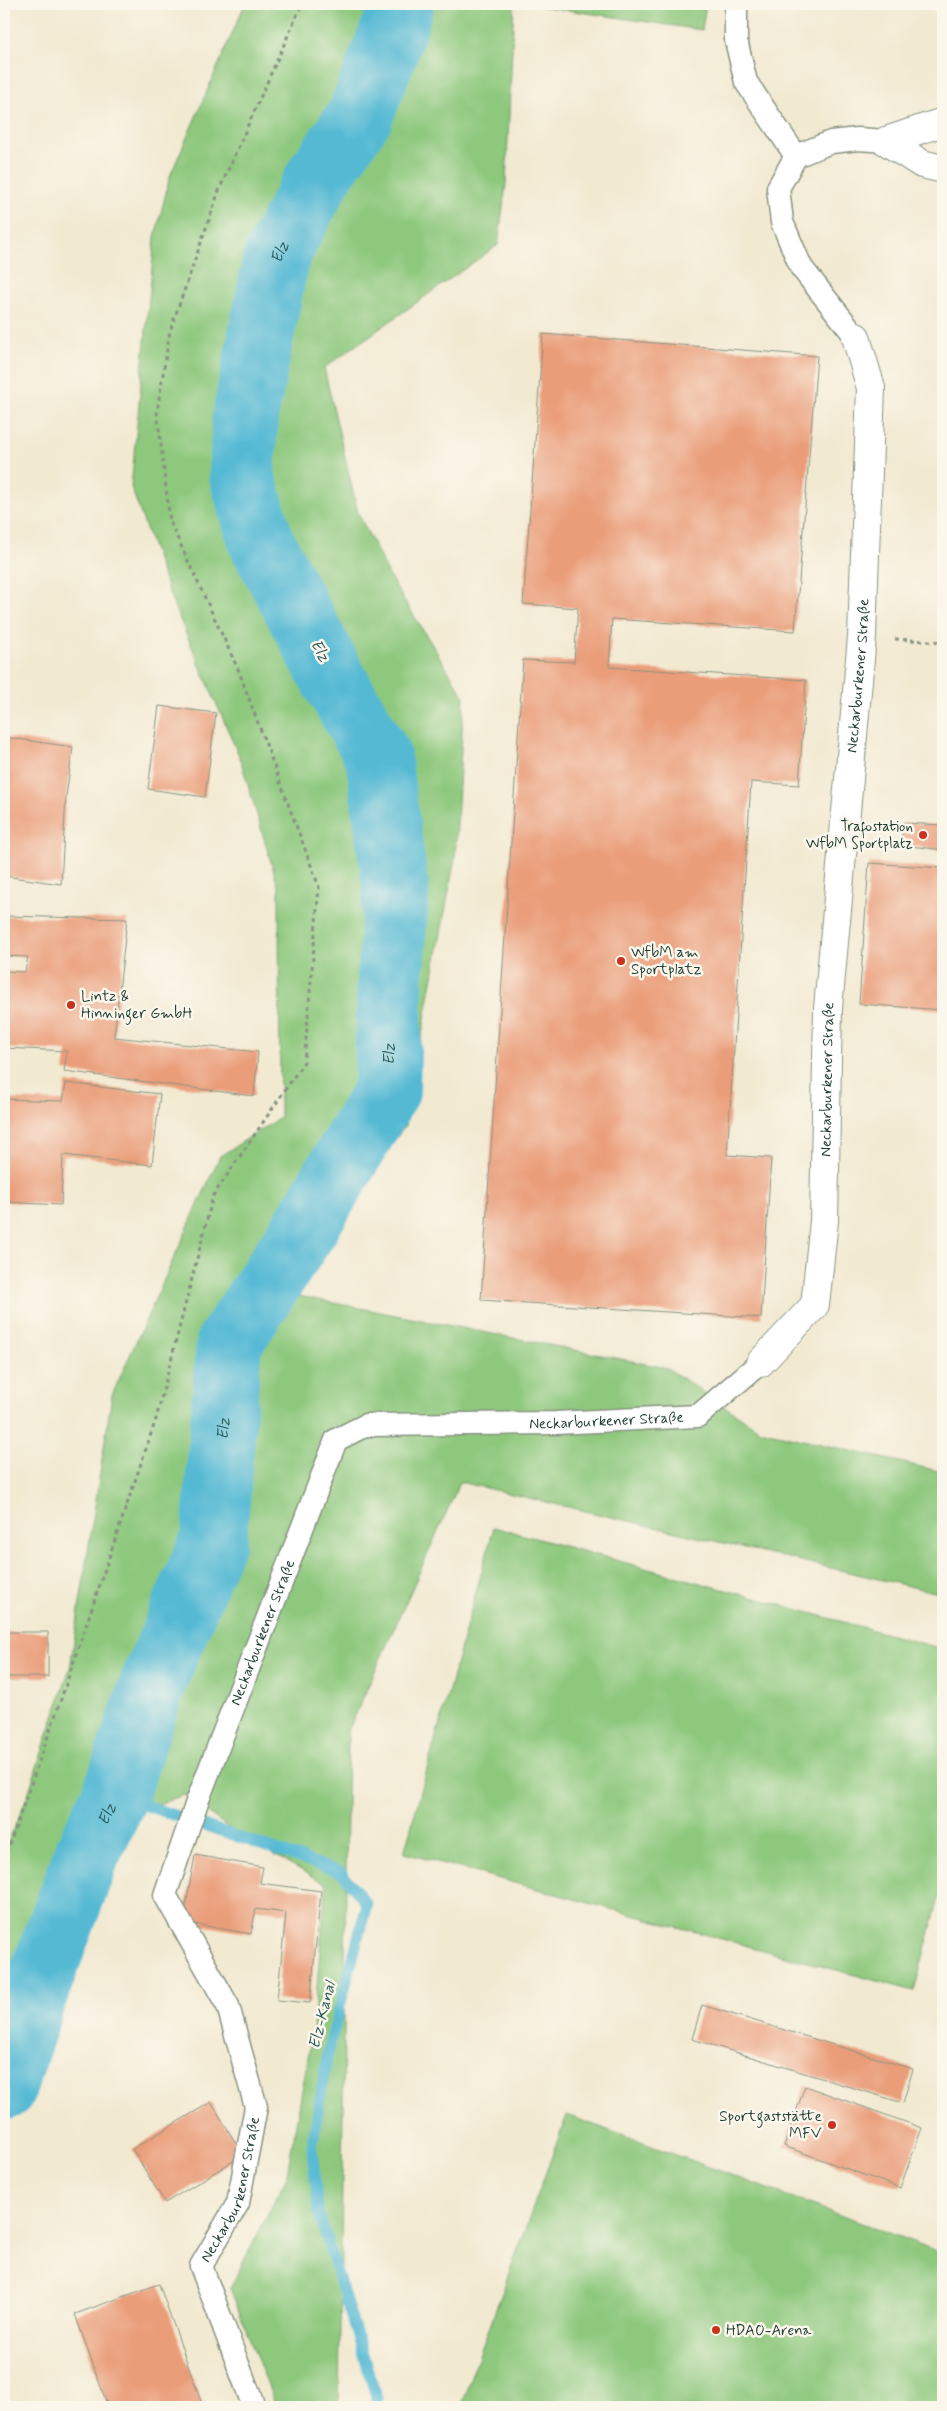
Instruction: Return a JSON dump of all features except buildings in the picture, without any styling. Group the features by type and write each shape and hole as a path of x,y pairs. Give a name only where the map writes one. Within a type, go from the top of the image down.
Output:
{"street":[{"path":"886,141 943,122"},
{"path":"886,141 922,164 943,169"},
{"name":"Neckarburkener Straße","path":"760,1363 814,1305 824,1221 828,1008 862,637 872,388 856,337"}],"lane":[{"path":"736,4 736,40 746,82 796,156 831,142 858,139 886,141"},
{"name":"Neckarburkener Straße","path":"796,156 778,188 782,222 801,267 856,337"},
{"name":"Neckarburkener Straße","path":"254,2407 201,2266 238,2203 256,2107 228,2006 165,1895 197,1802 336,1440 366,1425 556,1423 698,1416 760,1363"}],"path":[{"path":"4,1860 62,1699 156,1419 213,1196 304,1062 319,887 238,669 170,522 156,411 170,331 220,188 302,4"},
{"path":"928,642 943,642"}],"green space":[{"path":"245,4 514,4 506,184 498,245 324,368 358,513 391,579 464,696 455,858 405,1126 283,1293 667,1368 760,1430 943,1472 943,1594 460,1482 348,1731 339,2407 276,2407 230,2288 286,2179 313,2030 326,1884 237,1834 184,1795 128,1814 4,2115 4,1852 26,1800 70,1668 112,1395 220,1156 280,1118 279,889 240,758 172,601 131,487 155,237 170,176"},
{"path":"541,4 706,4 702,30 540,6"},
{"path":"494,1527 943,1649 943,1883 914,1991 404,1853"},
{"name":"HDAO-Arena","path":"567,2115 943,2253 943,2407 460,2407"}],"waterway":[{"name":"Elz","path":"4,2087 33,1999 88,1852 115,1795 154,1681 214,1538 229,1343 303,1231 387,1090 390,982 396,891 378,756 333,678 261,541 242,476 245,417 277,255 319,176 360,116 391,36 401,4"},
{"name":"Elz-Kanal","path":"115,1795 341,1872 367,1904 328,2052 312,2147 318,2212 377,2399 377,2407"}],"place":[{"name":"Trafostation WfbM Sportplatz","path":"923,835"},
{"name":"WfbM am Sportplatz","path":"621,961"},
{"name":"Lintz & Hinninger GmbH","path":"71,1005"},
{"name":"Sportgaststätte MFV","path":"832,2125"},
{"name":"HDAO-Arena","path":"716,2330"}]}
